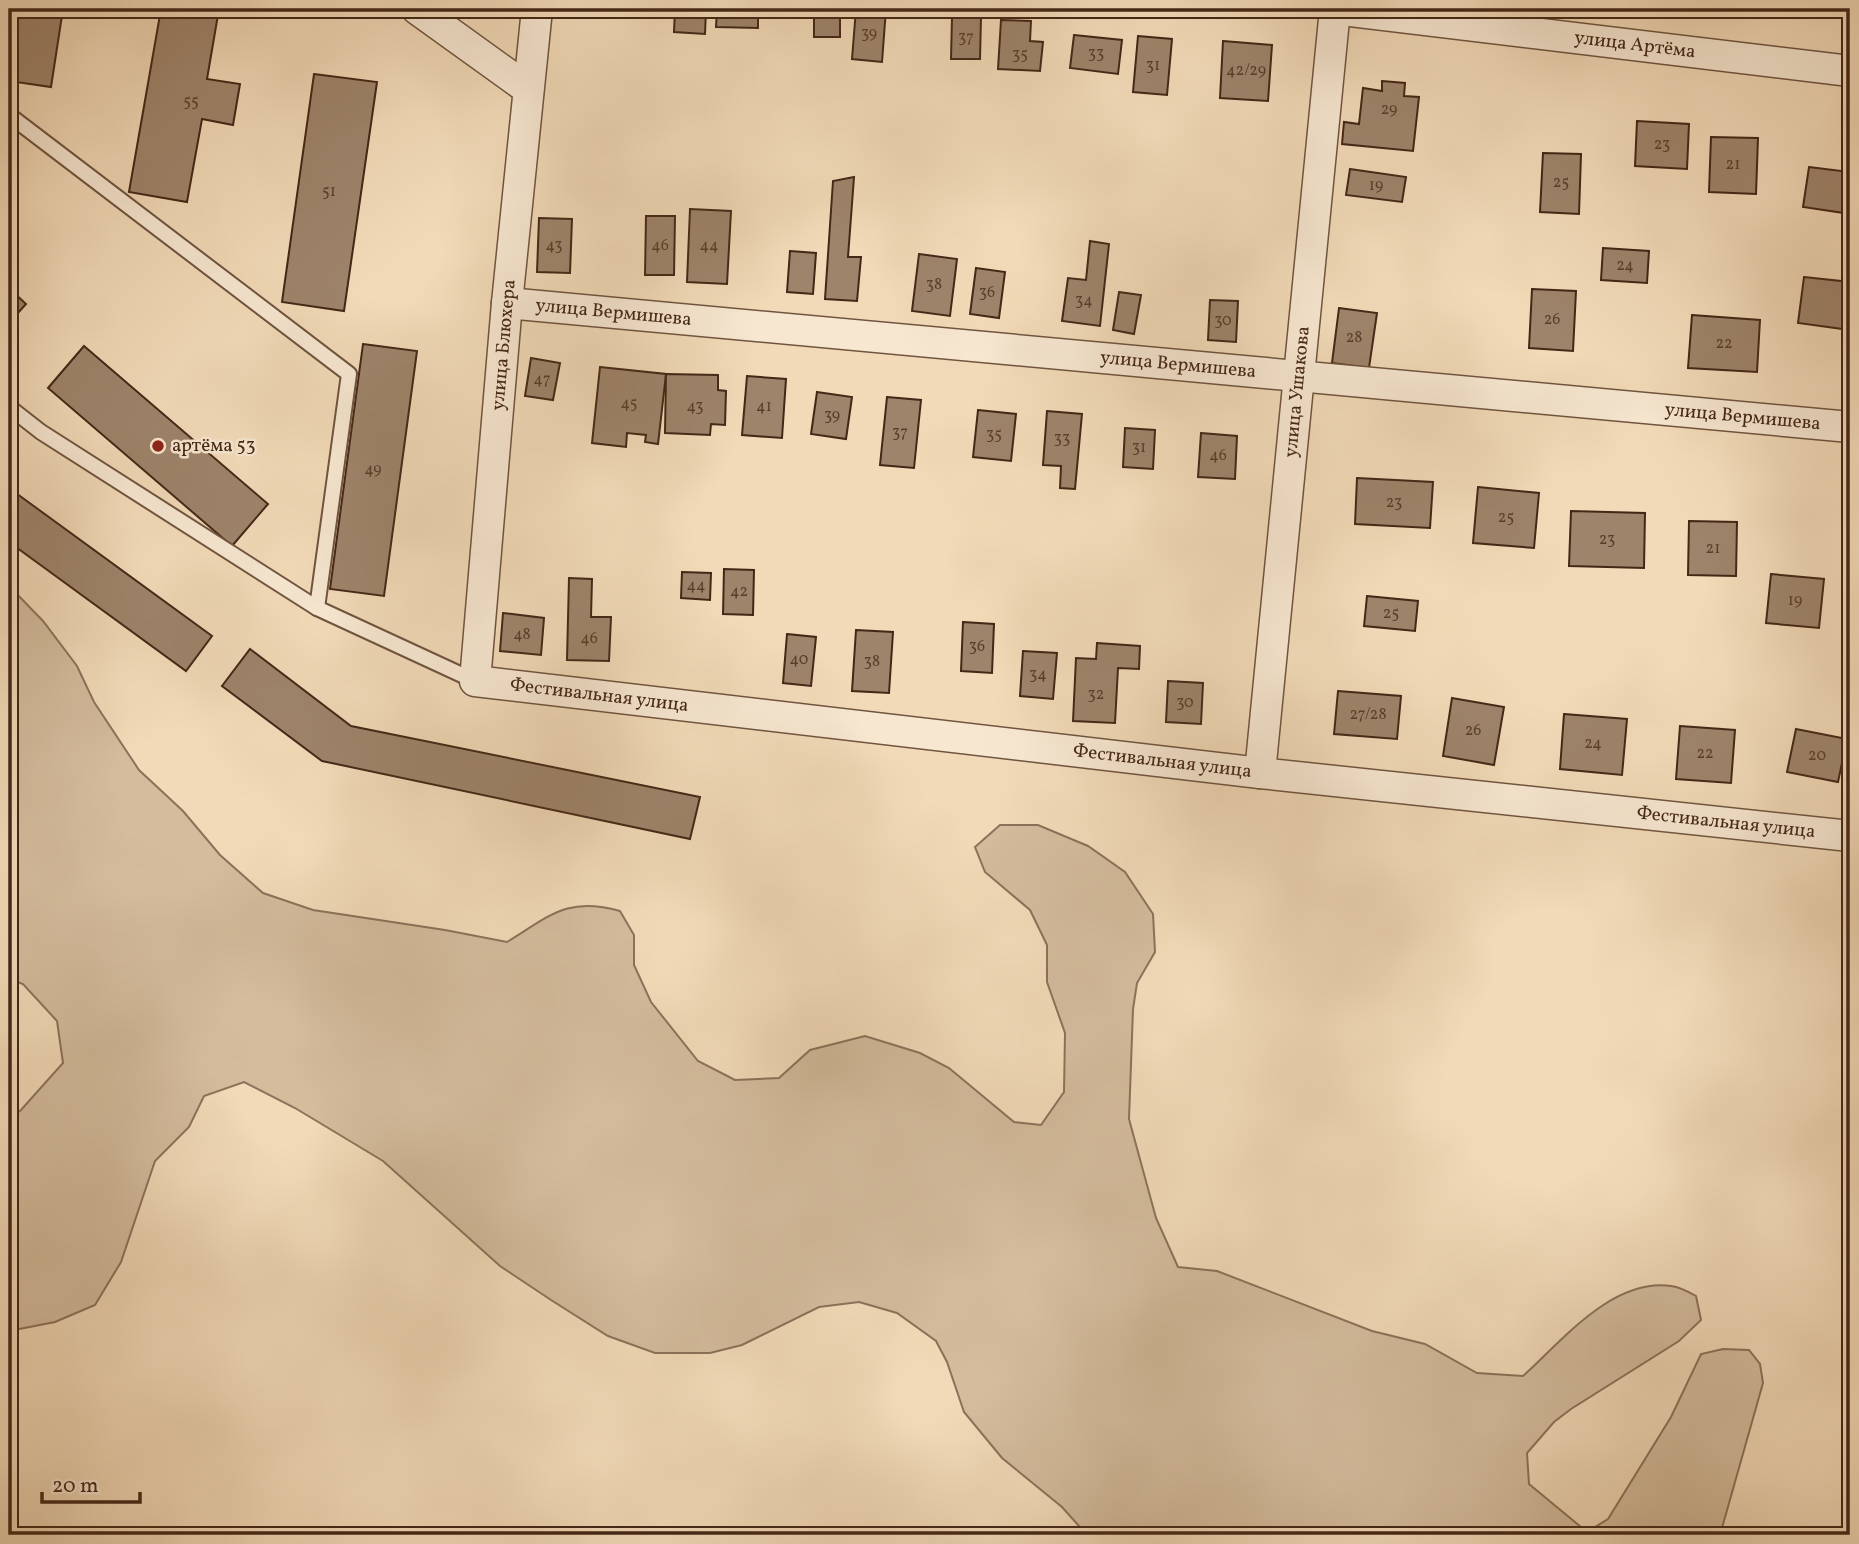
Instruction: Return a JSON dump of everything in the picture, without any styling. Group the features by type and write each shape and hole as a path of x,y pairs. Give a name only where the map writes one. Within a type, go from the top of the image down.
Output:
{"street":[{"path":"417,9 528,89"},
{"name":"улица Блюхера","path":"475,681 507,303 537,9"},
{"name":"улица Артёма","path":"1335,9 1850,71"},
{"name":"улица Ушакова","path":"1260,773 1335,9"},
{"name":"улица Вермишева","path":"507,303 1850,427"},
{"name":"Фестивальная улица","path":"475,681 1260,773 1850,836"}],"lane":[{"path":"9,115 349,374 317,608"},
{"path":"9,407 41,432 317,608 475,681"}],"shaded area":[{"path":"9,589 43,621 77,666 94,702 139,770 183,811 220,855 263,893 313,910 507,942 548,917 572,907 602,907 620,911 634,935 634,965 651,1002 698,1061 735,1080 779,1078 810,1050 865,1036 920,1053 949,1068 1014,1122 1041,1125 1064,1092 1065,1033 1047,982 1047,945 1030,910 985,872 975,847 1000,825 1038,825 1088,846 1125,872 1153,914 1155,952 1137,983 1133,1009 1129,1119 1156,1218 1178,1267 1217,1271 1372,1331 1425,1344 1477,1373 1523,1376 1571,1330 1609,1302 1628,1292 1649,1286 1671,1286 1690,1293 1696,1296 1701,1320 1679,1341 1554,1422 1527,1453 1529,1484 1587,1532 1608,1519 1671,1417 1701,1354 1723,1349 1749,1350 1760,1364 1763,1383 1720,1535 1087,1535 1062,1507 1002,1458 964,1412 947,1362 936,1341 897,1313 859,1302 819,1307 742,1345 710,1353 655,1353 608,1336 551,1300 500,1266 383,1161 295,1108 244,1082 204,1096 189,1127 155,1161 121,1262 95,1305 55,1322 9,1331 9,1119 21,1110 63,1063 57,1021 23,984 9,979"}],"building":[{"path":"9,9 63,9 51,87 9,81"},
{"path":"161,9 219,9 207,79 240,84 233,125 202,119 187,202 129,192"},
{"path":"571,9 598,9 597,18 571,17"},
{"path":"675,9 706,9 705,34 674,32"},
{"path":"717,9 748,9 748,12 758,12 758,28 716,27"},
{"path":"814,9 840,9 840,37 814,37"},
{"path":"856,9 886,9 882,62 852,59"},
{"path":"952,17 981,17 980,59 951,59"},
{"path":"1001,20 1031,21 1030,41 1043,42 1040,71 998,69"},
{"path":"1074,35 1122,40 1118,74 1070,68"},
{"path":"1138,36 1172,39 1167,95 1133,92"},
{"path":"1223,41 1272,45 1268,101 1220,98"},
{"path":"314,74 377,82 344,311 282,302"},
{"path":"1382,81 1405,83 1404,96 1419,97 1413,151 1342,144 1344,122 1359,124 1363,88 1382,91"},
{"path":"1637,121 1689,124 1687,169 1635,166"},
{"path":"1711,137 1758,138 1756,194 1709,192"},
{"path":"1543,153 1581,154 1579,214 1540,212"},
{"path":"1809,167 1850,172 1844,213 1803,207"},
{"path":"1350,169 1406,177 1402,202 1346,195"},
{"path":"854,177 848,257 861,257 857,301 825,299 833,181"},
{"path":"690,209 731,211 727,284 687,282"},
{"path":"646,216 675,216 674,275 645,275"},
{"path":"539,218 572,219 570,273 537,272"},
{"path":"1090,241 1109,244 1100,326 1062,321 1068,278 1086,280"},
{"path":"1603,248 1649,251 1647,283 1601,280"},
{"path":"790,251 816,253 813,294 787,292"},
{"path":"919,254 957,259 950,316 912,311"},
{"path":"976,268 1005,272 999,318 970,314"},
{"path":"1804,277 1850,282 1850,330 1798,323"},
{"path":"9,288 26,304 9,323"},
{"path":"1532,289 1576,291 1573,351 1529,348"},
{"path":"1119,292 1141,295 1134,334 1113,330"},
{"path":"1210,300 1238,301 1236,342 1208,340"},
{"path":"1339,308 1377,313 1369,368 1332,363"},
{"path":"1692,315 1760,320 1757,372 1688,368"},
{"path":"363,344 417,351 384,596 330,589"},
{"name":"артёма 53","path":"84,346 268,504 232,546 48,388"},
{"path":"531,358 560,363 553,400 525,396"},
{"path":"600,367 666,374 658,444 645,442 646,435 627,433 626,447 592,443"},
{"path":"666,374 718,375 718,390 726,391 725,425 711,424 710,435 665,433"},
{"path":"747,376 786,379 782,438 742,435"},
{"path":"817,392 852,397 846,439 811,434"},
{"path":"887,397 921,400 914,468 880,465"},
{"path":"978,410 1016,414 1011,461 973,457"},
{"path":"1047,411 1082,414 1075,489 1060,488 1061,466 1043,465"},
{"path":"1125,428 1155,430 1153,469 1123,467"},
{"path":"1201,433 1237,436 1235,479 1198,477"},
{"path":"1357,478 1433,482 1430,528 1355,524"},
{"path":"1478,487 1539,493 1534,548 1473,543"},
{"path":"9,488 212,636 186,671 9,542"},
{"path":"1571,511 1645,513 1644,568 1569,566"},
{"path":"1689,521 1737,522 1736,576 1688,575"},
{"path":"724,569 754,570 753,615 723,614"},
{"path":"682,572 711,573 710,600 681,598"},
{"path":"1771,574 1824,579 1819,628 1766,623"},
{"path":"569,578 592,579 591,617 611,617 609,661 567,660"},
{"path":"1367,596 1418,601 1415,631 1364,626"},
{"path":"503,613 544,618 541,655 500,651"},
{"path":"963,622 994,624 992,673 961,671"},
{"path":"856,630 893,632 889,693 852,691"},
{"path":"787,634 816,637 811,686 783,683"},
{"path":"1097,643 1140,646 1139,669 1118,668 1115,723 1073,721 1076,658 1096,659"},
{"path":"250,649 351,726 700,797 690,839 322,761 222,686"},
{"path":"1023,651 1057,653 1053,699 1020,696"},
{"path":"1168,681 1203,683 1201,724 1166,722"},
{"path":"1338,691 1401,696 1397,739 1334,734"},
{"path":"1452,698 1504,707 1494,765 1443,756"},
{"path":"1564,714 1627,719 1622,775 1560,769"},
{"path":"1680,726 1735,730 1731,783 1676,779"},
{"path":"1796,729 1847,739 1838,782 1787,772"}],"place":[{"name":"артёма 53","path":"158,446"}]}
